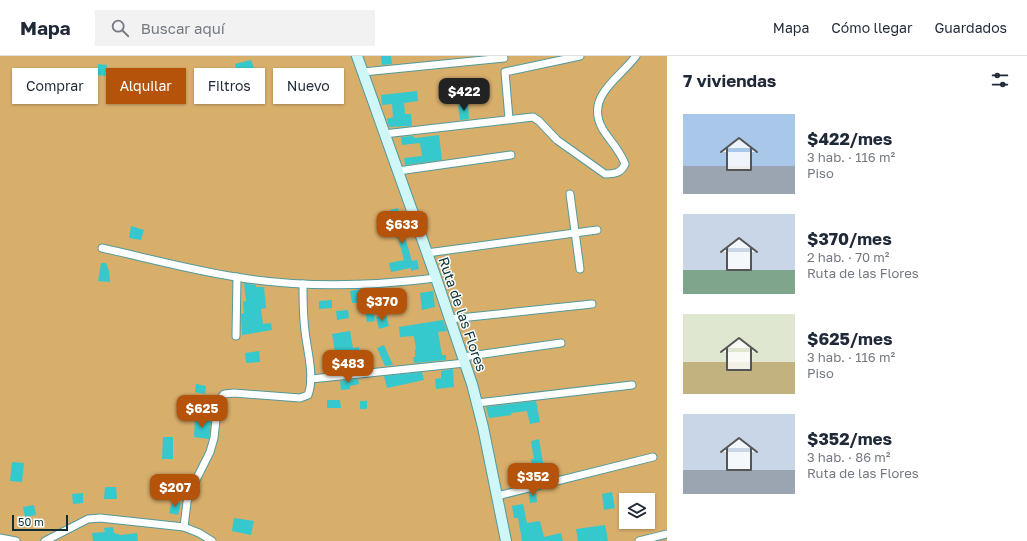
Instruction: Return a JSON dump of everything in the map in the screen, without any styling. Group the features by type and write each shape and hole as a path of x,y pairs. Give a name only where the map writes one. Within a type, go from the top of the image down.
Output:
{"main road":[{"name":"Ruta de las Flores","path":"357,56 464,360 477,403 506,541"}],"street":[{"path":"505,72 580,56"},
{"path":"384,134 533,117 540,121 557,140 605,174 614,174 622,170 625,164 622,154 602,128 598,117 598,100 608,86 636,56"},
{"path":"363,72 504,57 509,120"},
{"path":"398,171 511,156"},
{"path":"570,194 580,269"},
{"path":"427,253 597,230"},
{"path":"102,248 237,278 303,284 377,284 436,278"},
{"path":"236,336 237,278"},
{"path":"184,526 191,490 210,452 214,438 218,402 224,394 234,393 300,398 308,395 311,388 311,379 305,331 303,284"},
{"path":"450,319 592,304"},
{"path":"311,379 464,360 561,343"},
{"path":"477,403 632,385"},
{"path":"497,496 652,457"},
{"path":"45,541 88,519 100,518 184,526 212,541"},
{"path":"639,541 667,534"},
{"path":"0,538 16,541"}],"shaded area":[{"path":"0,56 667,56 667,541 0,541"}],"building":[{"path":"381,56 391,56 392,64 382,65"},
{"path":"251,60 254,68 236,68 235,64"},
{"path":"98,64 107,65 105,76 98,75"},
{"path":"417,91 418,101 404,103 405,114 411,114 412,126 389,127 387,119 393,117 392,104 382,105 381,95"},
{"path":"468,104 469,119 460,120 458,105"},
{"path":"439,135 442,160 405,165 404,158 422,156 420,143 402,145 401,137 413,136 415,138"},
{"path":"398,208 403,228 405,227 407,236 405,237 412,261 417,260 419,269 411,271 411,268 391,272 389,263 404,260 394,229 390,210"},
{"path":"131,226 144,230 141,240 129,238"},
{"path":"101,263 106,263 109,271 110,282 98,281"},
{"path":"244,283 256,285 256,287 264,287 266,308 261,309 263,324 271,323 272,330 242,335 241,314 244,313 243,302 246,301"},
{"path":"369,289 375,321 367,322 364,305 362,302 352,303 350,291"},
{"path":"433,291 435,307 422,310 420,293"},
{"path":"332,300 332,308 319,309 319,301"},
{"path":"348,310 349,318 337,320 336,311"},
{"path":"386,315 389,326 379,329 376,317"},
{"path":"443,320 447,331 438,332 442,355 446,355 446,360 414,363 413,357 415,357 416,349 414,336 400,337 399,327"},
{"path":"350,331 353,348 359,347 361,369 338,371 332,334"},
{"path":"384,345 393,365 385,366 377,348"},
{"path":"259,351 260,362 246,363 245,353"},
{"path":"453,369 454,387 436,389 435,379 441,378 441,371"},
{"path":"422,372 424,380 387,388 384,376"},
{"path":"358,379 359,384 350,386 350,389 341,390 340,381"},
{"path":"196,384 206,386 205,394 195,392"},
{"path":"327,400 340,400 341,408 327,408"},
{"path":"360,401 367,401 367,409 360,409"},
{"path":"536,401 540,422 530,424 527,411 511,413 512,415 489,418 486,407"},
{"path":"195,419 211,421 209,439 194,437"},
{"path":"163,437 173,437 173,459 162,459"},
{"path":"539,439 545,474 533,475 531,459 534,459 531,441"},
{"path":"12,462 24,463 22,482 10,481"},
{"path":"177,479 179,490 167,491 166,481"},
{"path":"105,487 116,487 117,499 104,499"},
{"path":"536,491 537,502 530,503 529,493"},
{"path":"612,492 615,508 604,510 602,494"},
{"path":"83,493 83,503 73,504 72,494"},
{"path":"172,501 181,503 178,515 169,513"},
{"path":"523,504 527,523 540,521 544,537 561,533 563,541 522,541 518,518 514,518 512,506"},
{"path":"34,505 36,515 25,517 23,507"},
{"path":"234,518 254,521 251,535 232,531"},
{"path":"605,525 608,541 578,541 576,529"},
{"path":"113,527 114,533 121,535 137,533 138,541 93,541 92,533 105,532 104,528"}]}
